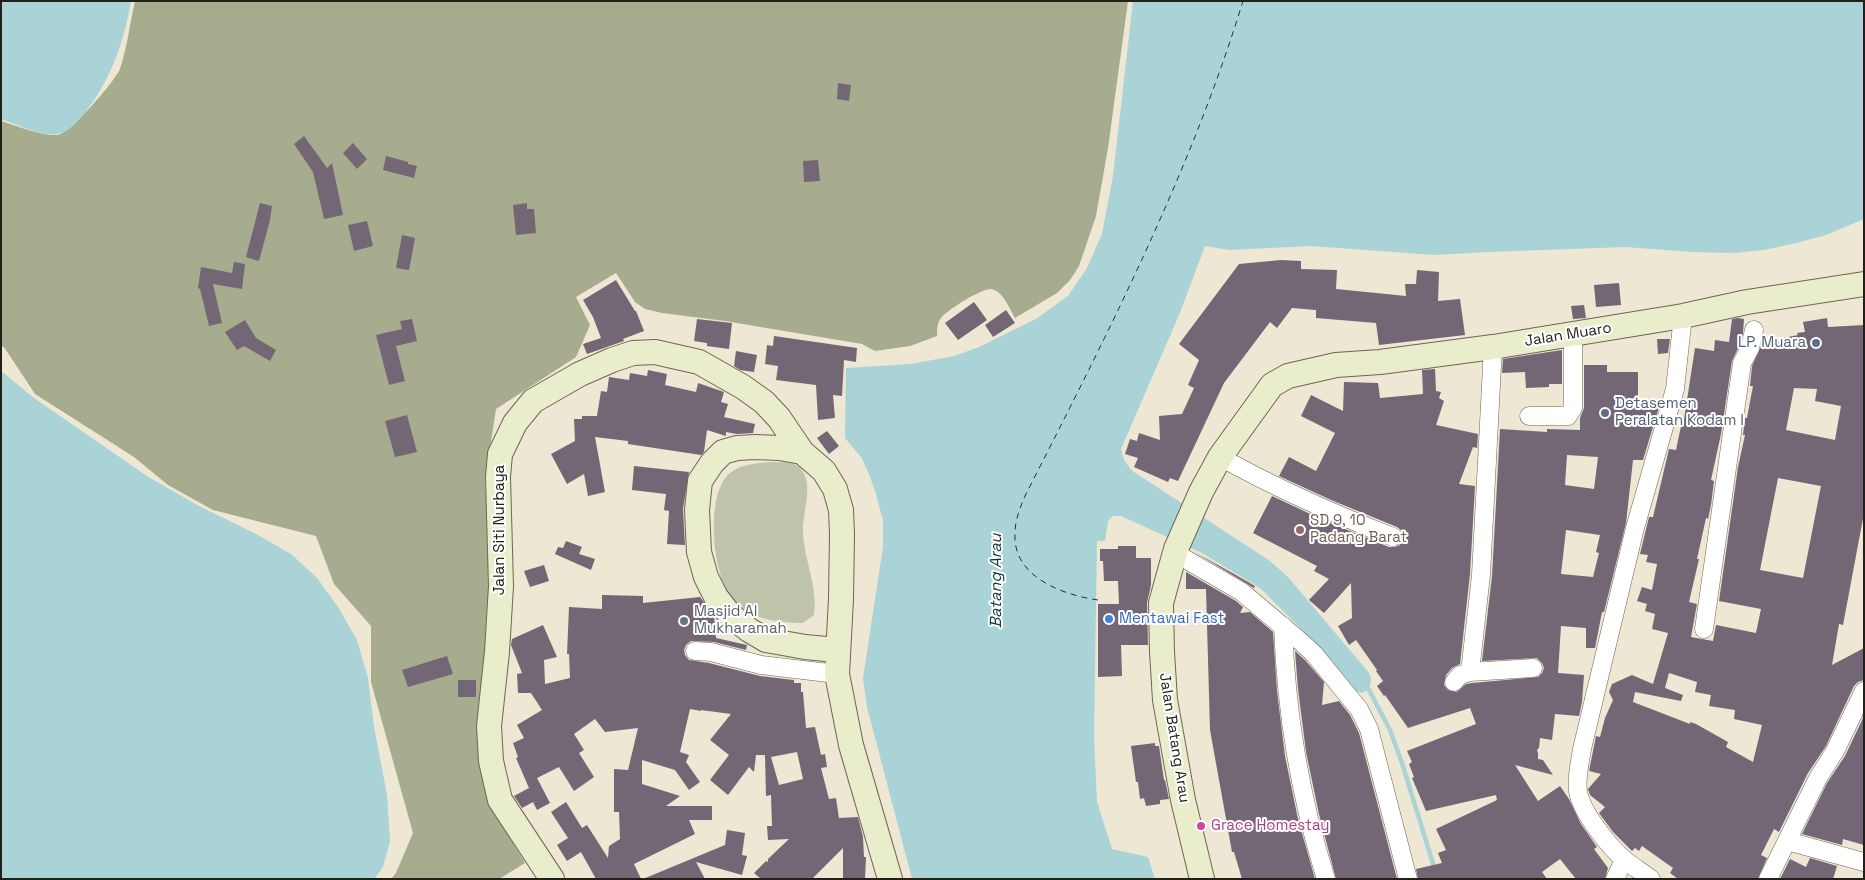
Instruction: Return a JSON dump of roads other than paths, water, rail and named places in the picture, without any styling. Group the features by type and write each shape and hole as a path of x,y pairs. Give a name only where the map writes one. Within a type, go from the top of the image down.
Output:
{"street":[{"name":"Jalan Muaro","path":"1272,384 1288,376 1336,365 1380,362 1494,347 1683,316 1747,302 1864,284"},
{"path":"1651,879 1624,860 1596,828 1578,794 1577,778 1582,749 1636,528 1675,389 1683,316"},
{"path":"1704,629 1742,363 1750,348 1754,330"},
{"path":"1529,416 1568,416 1571,412 1573,408 1574,333"},
{"path":"1470,672 1481,574 1494,347"},
{"name":"Jalan Siti Nurbaya","path":"552,879 500,800 491,761 489,726 497,652 501,586 498,476 500,454 515,423 534,401 580,374 612,360 633,353 655,352 699,362 743,387 764,402 802,452 824,472 835,489 841,510 841,599 837,674 852,745 890,879"},
{"name":"Jalan Batang Arau","path":"1202,879 1183,800 1166,700 1162,652 1162,604 1175,551 1201,492 1220,458 1272,384"},
{"path":"802,452 779,448 737,448 724,452 712,463 700,481 697,510 699,552 706,577 716,597 730,615 749,630 766,640 805,647 838,650"},
{"path":"1220,458 1351,521 1393,537"},
{"path":"1175,551 1242,592 1314,654 1364,718 1369,729 1408,879"},
{"path":"1282,626 1291,728 1309,815 1326,879"},
{"path":"695,651 711,652 761,665 837,674"},
{"path":"1454,682 1460,675 1470,672 1533,668"},
{"path":"1768,879 1864,691"},
{"path":"1787,841 1864,862"},
{"path":"1615,879 1624,860"}],"water":[{"path":"1,1 131,1 120,47 108,75 84,114 65,132 44,134 1,119"},
{"name":"Batang Arau","path":"1133,1 1864,1 1864,219 1826,235 1796,243 1764,250 1734,253 1625,247 1434,255 1311,246 1229,250 1205,246 1179,315 1121,449 1124,460 1131,470 1270,561 1288,577 1370,674 1369,689 1362,693 1356,691 1317,645 1260,588 1202,553 1121,516 1113,516 1108,521 1105,541 1097,541 1094,738 1097,802 1112,849 1148,857 1155,879 912,879 867,707 863,678 883,547 883,521 869,474 861,457 845,438 846,368 911,364 954,356 979,347 1036,319 1068,296 1087,268 1102,234 1113,176"},
{"path":"1,371 34,398 147,476 197,505 256,534 291,554 317,578 338,607 357,640 368,678 374,727 387,795 390,841 383,867 374,879 1,879"}],"waterway":[{"path":"1367,686 1390,730 1435,870"}],"place":[{"name":"LP. Muara","path":"1816,343"},
{"name":"Detasemen Peralatan Kodam I","path":"1605,413"},
{"name":"SD 9, 10 Padang Barat","path":"1300,530"},
{"name":"Mentawai Fast","path":"1109,619"},
{"name":"Masjid Al Mukharamah","path":"684,621"},
{"name":"Grace Homestay","path":"1201,826"}]}
